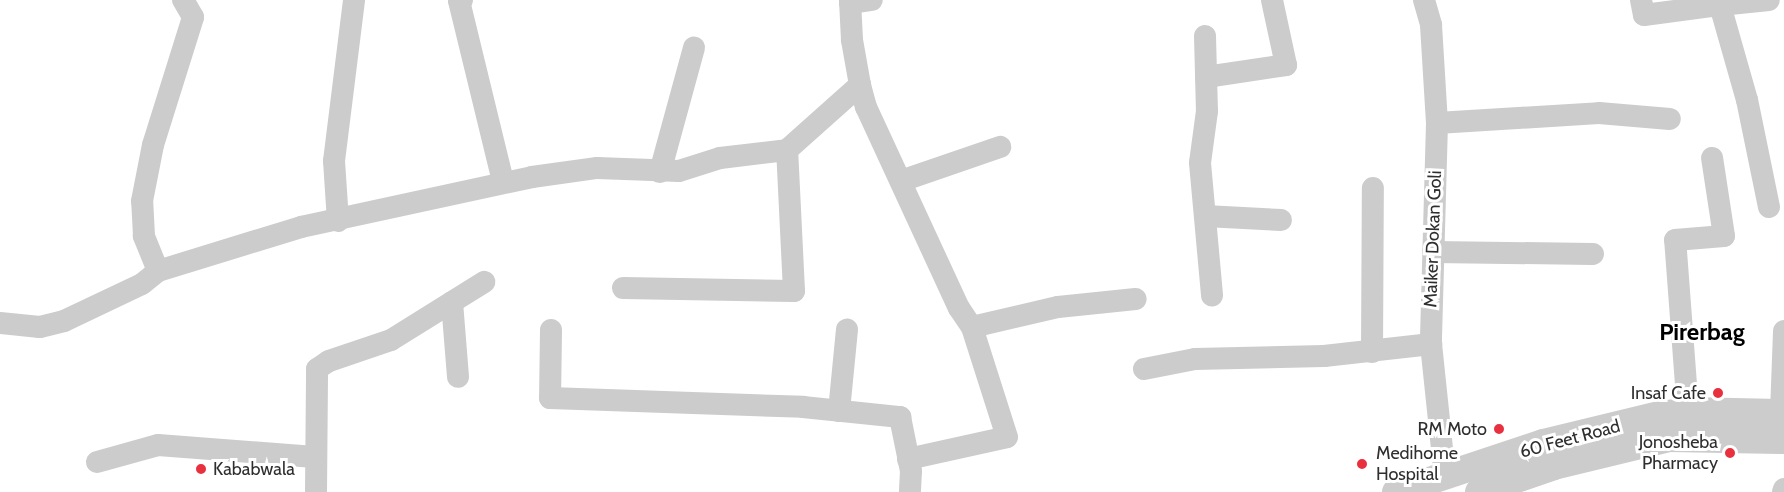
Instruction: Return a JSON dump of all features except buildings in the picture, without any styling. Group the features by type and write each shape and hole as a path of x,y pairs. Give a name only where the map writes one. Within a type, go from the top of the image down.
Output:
{"street":[{"path":"158,271 144,236 142,201 153,145 193,17 183,0"},
{"path":"338,221 334,161 354,0"},
{"path":"462,0 459,1 503,183"},
{"path":"1206,77 1286,65 1272,0"},
{"name":"Maiker Dokan Goli","path":"1424,0 1431,25 1437,123 1431,345 1447,485"},
{"path":"1641,0 1644,15 1769,0"},
{"path":"858,1 860,85 866,107 959,308 972,327 1007,437 908,459"},
{"path":"1720,5 1747,100 1768,207"},
{"path":"1205,36 1207,111 1200,163 1212,295"},
{"path":"660,172 694,48"},
{"path":"0,323 40,327 63,321 142,284 158,271 256,239 503,183 597,168 679,171 720,158 787,150 860,85"},
{"path":"1437,123 1599,113 1670,119"},
{"path":"901,181 1000,147"},
{"path":"623,288 794,291 787,150"},
{"path":"1688,411 1676,240 1724,236 1712,158"},
{"path":"1372,352 1373,188"},
{"path":"1204,216 1281,220"},
{"path":"1433,252 1593,254"},
{"path":"316,492 317,369 329,361 391,340 484,282"},
{"path":"972,327 1058,307 1136,299"},
{"path":"452,302 458,377"},
{"path":"840,411 847,329"},
{"path":"551,330 550,398 840,411 900,417 908,459 910,492"},
{"path":"1783,422 1784,331"},
{"path":"1144,369 1195,358 1259,360 1372,352 1431,345"},
{"name":"60 Feet Road","path":"1396,492 1447,485 1543,443 1688,411 1783,422"},
{"name":"60 Feet Road","path":"1479,492 1554,466 1669,438 1783,422"},
{"path":"97,462 158,445 315,457"}],"place":[{"name":"Insaf Cafe","path":"1718,393"},
{"name":"RM Moto","path":"1499,429"},
{"name":"Jonosheba Pharmacy","path":"1730,453"},
{"name":"Medihome Hospital","path":"1362,464"},
{"name":"Kababwala","path":"201,469"}],"district":[{"name":"Pirerbag","path":"1702,332"}]}
